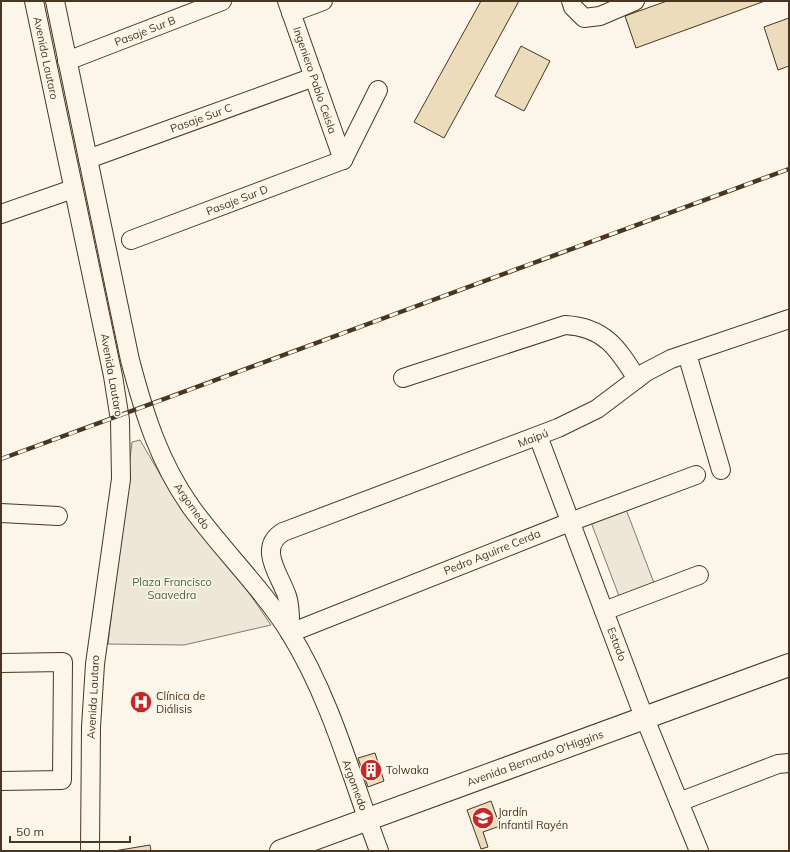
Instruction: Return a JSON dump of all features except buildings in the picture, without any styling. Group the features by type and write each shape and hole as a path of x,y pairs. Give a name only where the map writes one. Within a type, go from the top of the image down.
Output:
{"main road":[{"name":"Avenida Bernardo O'Higgins","path":"281,851 789,665"}],"street":[{"name":"Avenida Lautaro","path":"34,1 117,398 122,447 120,486 98,633 93,687 89,802 90,851"},
{"name":"Avenida Lautaro","path":"55,1 130,360"},
{"name":"Pasaje Sur B","path":"67,61 222,1"},
{"path":"289,7 323,1"},
{"path":"571,1 573,7 584,18 600,16 635,1"},
{"name":"Ingeniero Pablo Ceisla","path":"289,7 343,160"},
{"name":"Pasaje Sur C","path":"88,159 314,77"},
{"path":"343,160 378,90"},
{"name":"Pasaje Sur D","path":"130,240 343,160"},
{"path":"1,214 73,189"},
{"name":"Maipú","path":"271,545 274,539 283,532 538,436 578,419 597,409 656,366 789,319"},
{"path":"403,378 565,325 578,326 602,336 614,345 637,379"},
{"path":"687,354 721,470"},
{"name":"Argomedo","path":"130,360 146,418 163,460 176,484 199,517 262,594 290,633 305,659 323,698 379,851"},
{"name":"Estado","path":"538,436 644,718 699,851"},
{"name":"Pedro Aguirre Cerda","path":"290,633 570,522 696,475"},
{"path":"1,513 58,516"},
{"name":"Argomedo","path":"271,545 270,557 289,605 290,633"},
{"path":"604,611 699,575"},
{"path":"1,663 63,662 62,780 1,781"},
{"path":"679,802 778,764 789,763"}],"green space":[{"name":"Plaza Francisco Saavedra","path":"140,440 174,498 245,587 271,625 184,645 108,644 132,442"},
{"path":"624,504 654,583 619,596 589,517"}],"railway":[{"path":"1,459 789,169"}],"place":[{"name":"Clínica de Diálisis","path":"141,702"},
{"name":"Tolwaka","path":"371,770"},
{"name":"Jardín Infantil Rayén","path":"483,818"}]}
